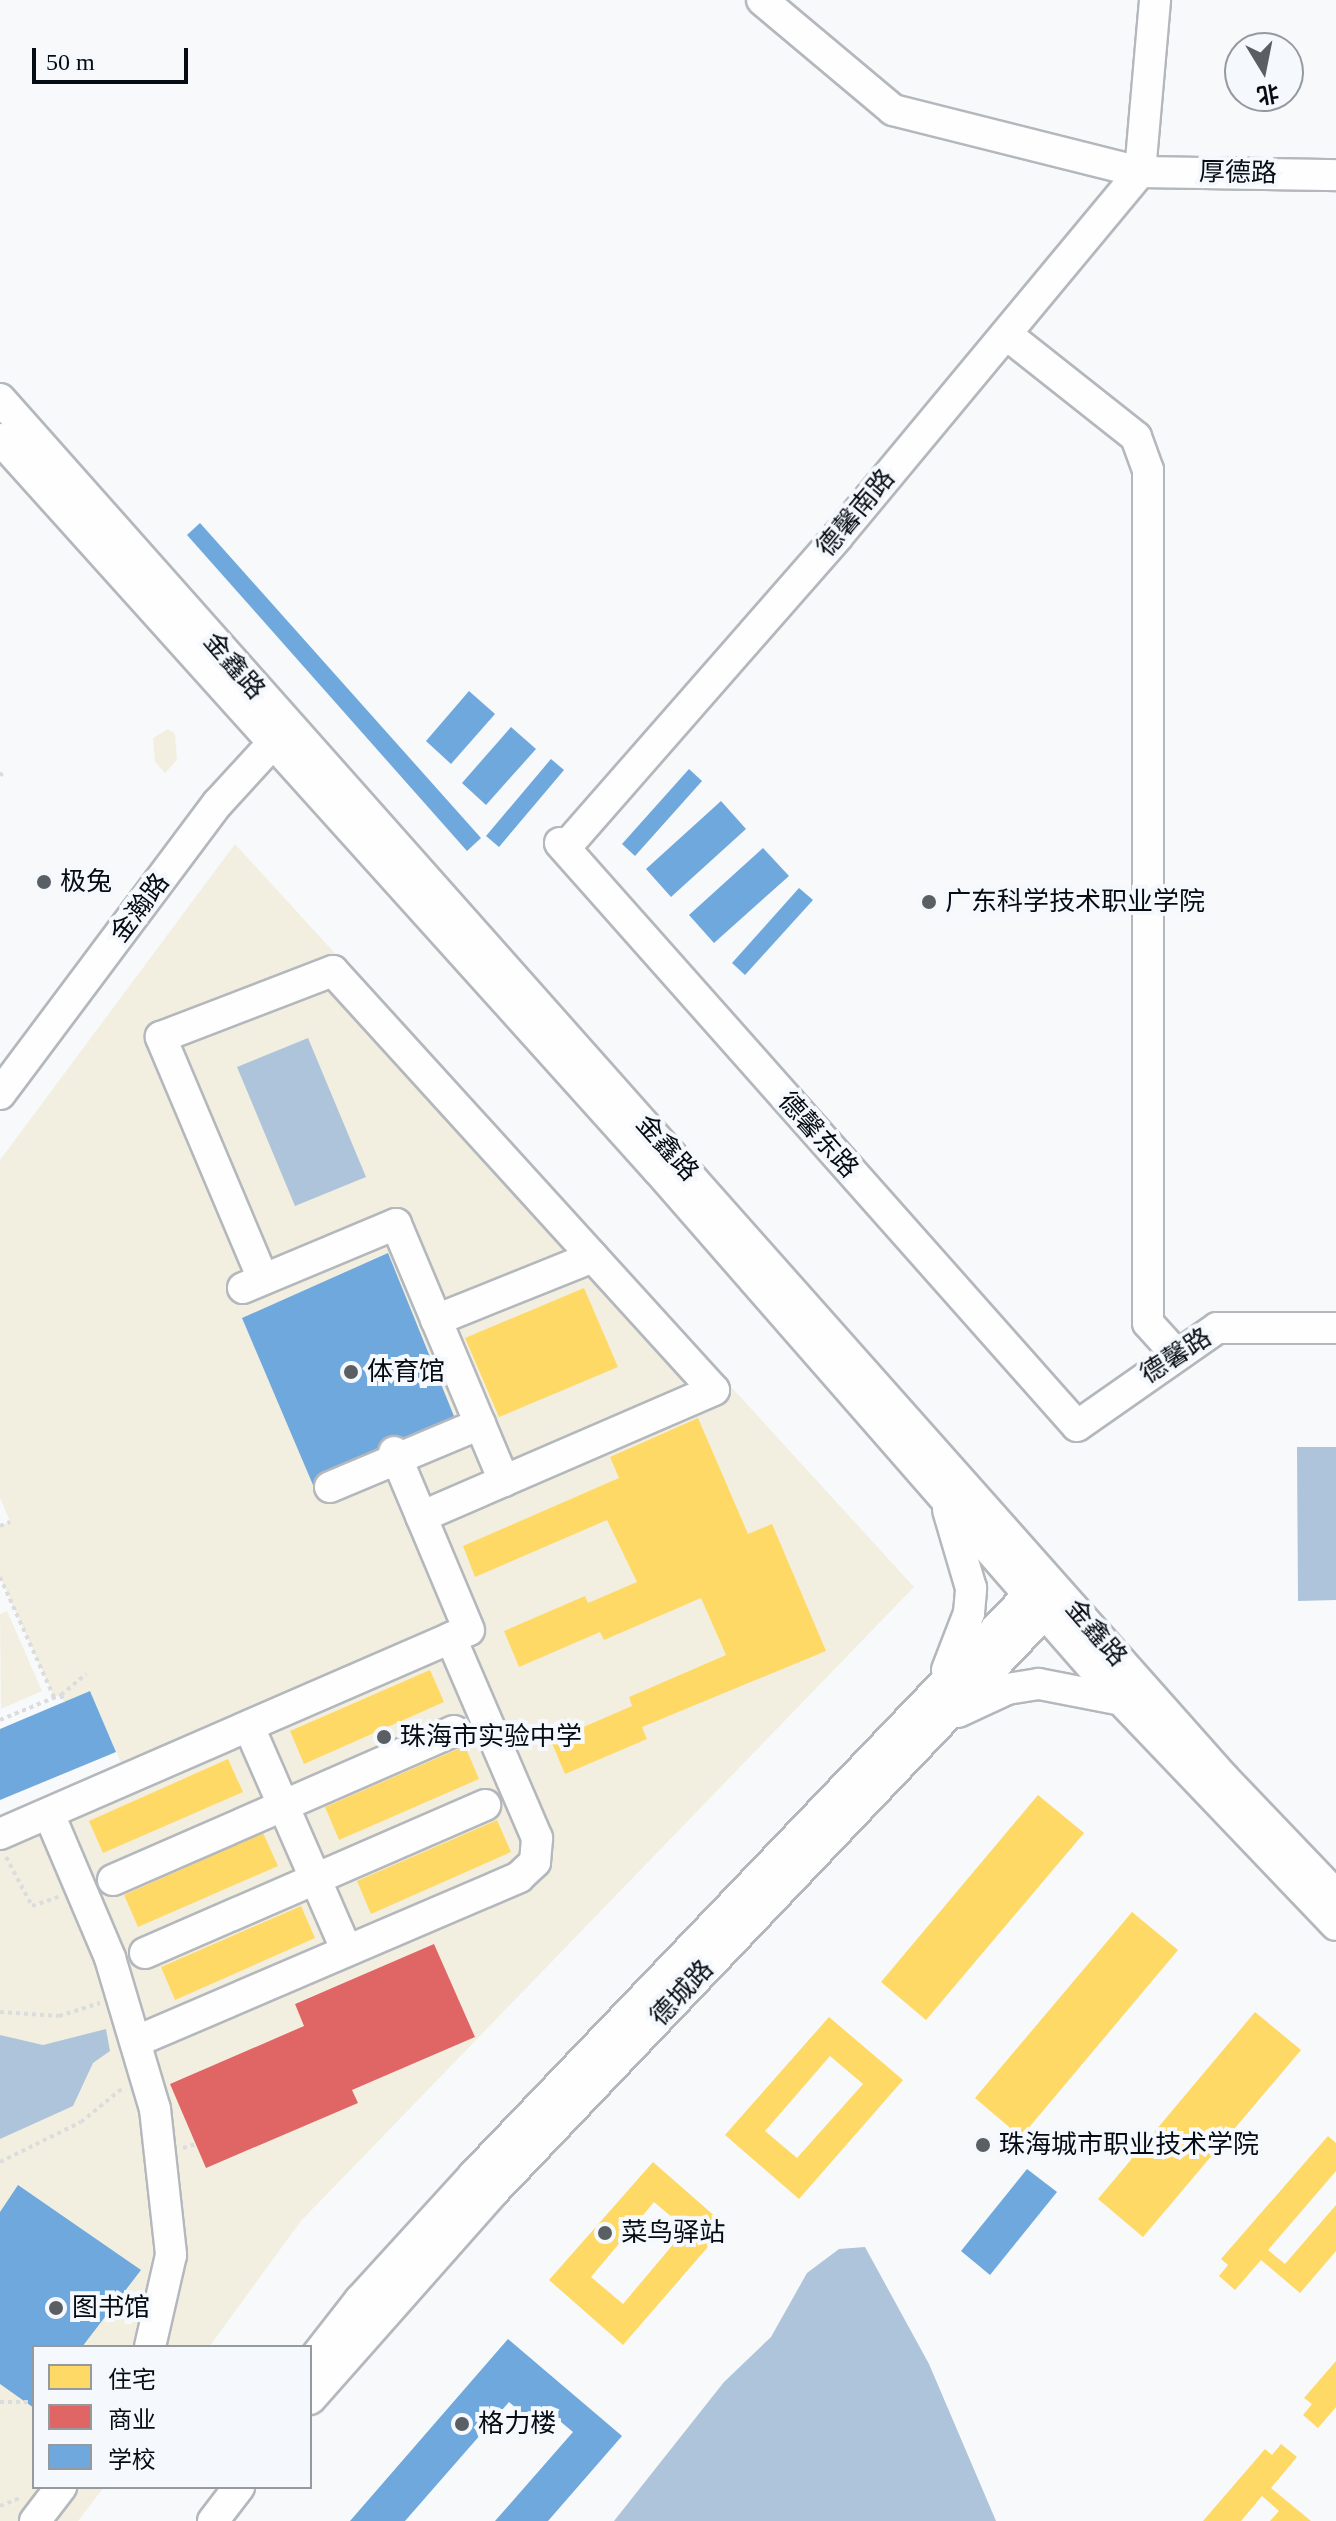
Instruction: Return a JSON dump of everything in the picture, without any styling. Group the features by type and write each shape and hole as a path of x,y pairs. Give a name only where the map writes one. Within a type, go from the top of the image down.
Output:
{"street":[{"name":"厚德路","path":"762,0 893,110 1140,172 1336,175"},
{"path":"1140,172 1155,0"},
{"name":"德馨南路","path":"562,846 838,536 1140,172"},
{"path":"1006,334 1136,437 1148,470 1148,1323 1176,1354"},
{"name":"金鑫路","path":"0,399 279,737 938,1487 1047,1593 1121,1700 1336,1925"},
{"name":"金鑫路","path":"0,439 279,737 1047,1593 1336,1895"},
{"name":"金瀚路","path":"0,1094 218,803 279,737"},
{"name":"德馨东路","path":"562,846 1077,1426"},
{"path":"421,1517 714,1390 333,971 161,1037 253,1284 396,1224 504,1481"},
{"path":"436,1320 593,1257"},
{"name":"德馨路","path":"1077,1426 1217,1328 1336,1328"},
{"path":"330,1487 395,1456 480,1424"},
{"path":"0,1834 469,1630 395,1456"},
{"path":"938,1487 960,1538 971,1588 960,1642 938,1690"},
{"name":"德城路","path":"312,2361 360,2300 474,2175 938,1690 1047,1593"},
{"name":"德城路","path":"312,2397 494,2191 938,1722 1047,1593"},
{"path":"132,2068 347,1951 519,1877 535,1862 537,1838 451,1638"},
{"path":"938,1722 1007,1689 1039,1684 1121,1700"},
{"path":"249,1727 347,1951"},
{"path":"113,1880 454,1731"},
{"path":"145,1953 485,1805"},
{"path":"49,1814 107,2000 132,2068 171,2221 169,2271 150,2345"},
{"path":"35,2521 59,2489"},
{"path":"190,2521 214,2489"},
{"path":"213,2521 237,2489"}],"path":[{"path":"0,1526 10,1522"},
{"path":"0,1577 54,1697"},
{"path":"0,1720 61,1695 86,1674"},
{"path":"61,1695 64,1702"},
{"path":"0,1860 7,1857 32,1906 61,1896 65,1908"},
{"path":"0,2012 59,2016 107,2000"},
{"path":"127,2101 132,2068"},
{"path":"0,2162 81,2122 132,2068"},
{"path":"0,2402 32,2402"}],"shaded area":[{"path":"168,729 175,734 177,760 165,773 155,762 153,738"},
{"name":"珠海市实验中学","path":"235,844 914,1587 301,2221 210,2345 32,2345 32,2489 102,2489 78,2521 0,2521 0,1834 128,1779 90,1691 64,1702 61,1695 54,1697 0,1577 0,1526 10,1521 0,1498 0,1160","holes":["435,1947 475,2037 352,2090 206,2167 170,2084 304,2026 295,2003"]},
{"path":"7,1611 42,1691 1,1709 0,1614"}],"water":[{"path":"308,1038 366,1177 295,1206 237,1067"},
{"path":"1297,1447 1336,1447 1336,1600 1298,1601"},
{"path":"106,2029 110,2051 93,2063 73,2106 0,2139 0,2035 43,2045"},
{"path":"865,2247 929,2364 996,2521 614,2521 724,2382 771,2337 807,2273 839,2249"}],"building: 住宅":[{"path":"584,1288 618,1367 499,1417 465,1338"},
{"path":"698,1418 748,1534 772,1524 826,1651 642,1727 647,1739 565,1774 551,1741 632,1706 629,1697 726,1655 701,1598 604,1640 600,1632 519,1667 504,1631 585,1596 588,1603 637,1582 607,1520 475,1577 463,1546 619,1478 610,1457"},
{"path":"430,1670 444,1702 304,1764 290,1731"},
{"path":"465,1746 479,1779 339,1840 325,1807"},
{"path":"228,1759 243,1792 103,1853 89,1821"},
{"path":"1038,1795 1084,1833 926,2020 881,1982"},
{"path":"497,1820 511,1852 371,1914 357,1881"},
{"path":"263,1833 278,1866 138,1927 124,1895"},
{"path":"301,1906 315,1938 175,2000 161,1967"},
{"path":"1132,1912 1178,1950 1021,2137 975,2098"},
{"path":"1255,2012 1301,2050 1143,2237 1098,2199"},
{"path":"829,2017 903,2080 799,2199 725,2135","holes":["830,2056 863,2084 797,2158 765,2131"]},
{"path":"1328,2136 1336,2143 1336,2171 1268,2250 1285,2264 1336,2205 1336,2251 1300,2293 1261,2260 1235,2290 1219,2276 1228,2265 1221,2259"},
{"path":"653,2162 726,2226 623,2345 549,2280","holes":["654,2202 686,2229 623,2304 591,2277"]},
{"path":"1336,2361 1336,2407 1318,2428 1303,2415 1312,2404 1304,2398"},
{"path":"1281,2444 1297,2457 1271,2488 1311,2521 1270,2521 1279,2511 1262,2496 1241,2521 1203,2521 1265,2449 1272,2455"}],"building: 商业":[{"path":"434,1944 475,2037 352,2090 358,2103 206,2168 170,2084 304,2026 295,2004"}],"building: 学校":[{"path":"200,523 481,838 467,851 187,535"},
{"path":"469,691 495,714 451,764 426,741"},
{"path":"511,727 536,749 486,805 462,783"},
{"path":"551,759 564,770 499,847 486,836"},
{"path":"689,769 702,781 635,856 622,844"},
{"path":"721,801 746,829 671,897 646,869"},
{"path":"763,848 789,876 714,943 689,915"},
{"path":"799,888 813,900 745,975 732,963"},
{"name":"体育馆","path":"388,1253 458,1426 313,1485 242,1318"},
{"path":"90,1691 116,1752 0,1800 0,1729"},
{"path":"1027,2169 1057,2192 990,2275 961,2251"},
{"name":"图书馆","path":"18,2185 141,2270 84,2345 32,2345 32,2407 0,2384 0,2212"},
{"name":"格力楼","path":"508,2339 622,2436 548,2521 495,2521 573,2432 555,2417 543,2431 509,2402 405,2521 350,2521"}],"place":[{"name":"极兔","path":"44,882"},
{"name":"广东科学技术职业学院","path":"929,902"},
{"name":"体育馆","path":"351,1372"},
{"name":"珠海市实验中学","path":"384,1737"},
{"name":"珠海城市职业技术学院","path":"983,2145"},
{"name":"菜鸟驿站","path":"605,2233"},
{"name":"图书馆","path":"56,2308"},
{"name":"格力楼","path":"462,2424"}]}
